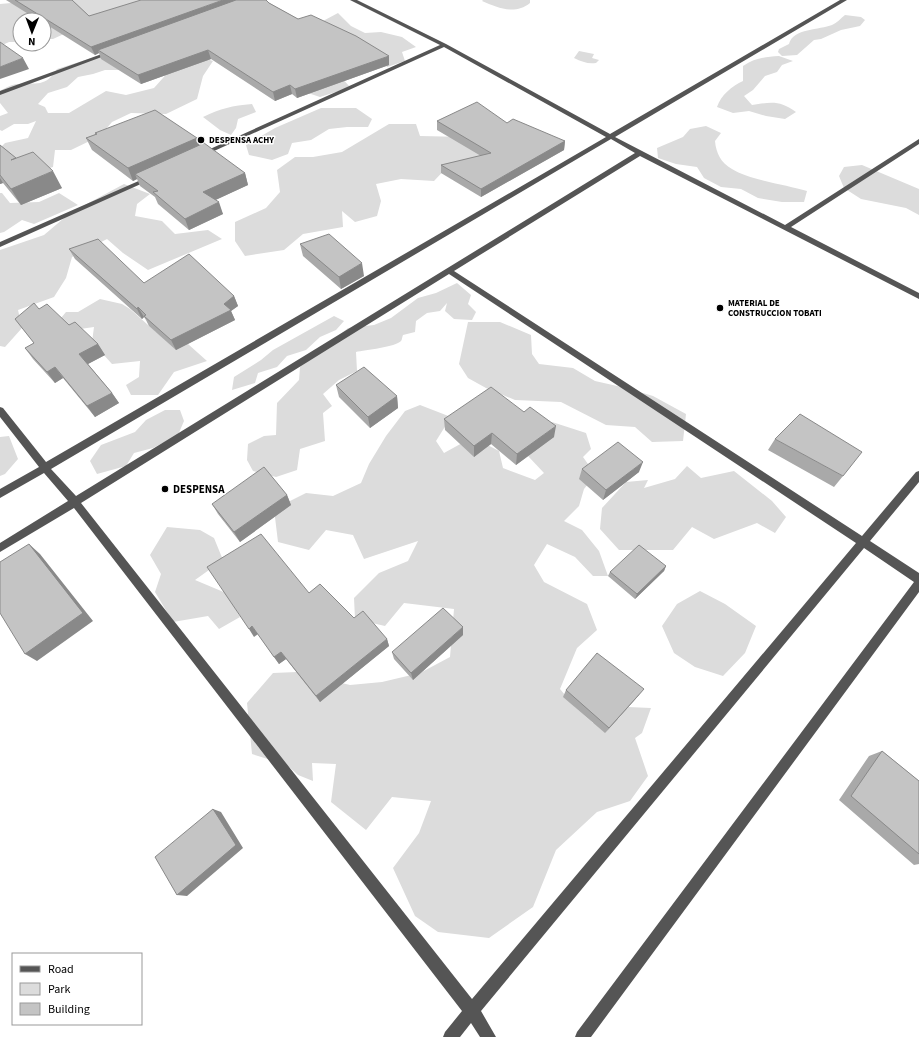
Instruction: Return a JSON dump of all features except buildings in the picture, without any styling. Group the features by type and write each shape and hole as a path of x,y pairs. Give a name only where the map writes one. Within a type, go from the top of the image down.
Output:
{"street":[{"path":"353,0 444,45 609,137 919,296"},
{"path":"0,494 844,0"},
{"path":"196,156 444,45"},
{"path":"0,93 120,49"},
{"path":"785,228 919,142"},
{"path":"0,548 640,153"},
{"path":"0,245 153,176"},
{"path":"449,271 919,579"},
{"path":"0,410 45,468 74,502 472,1011 489,1037"},
{"path":"450,1037 919,475"},
{"path":"582,1037 919,584"}],"green space":[{"path":"45,0 149,0 118,9 53,39 52,12 12,12 12,42 0,46 0,4"},
{"path":"530,0 530,3 518,9 506,9 488,4 482,1"},
{"path":"338,13 351,26 365,33 381,32 402,37 416,47 402,52 405,61 387,67 373,52 323,21"},
{"path":"845,15 861,17 865,20 860,26 841,30 821,39 814,40 797,55 782,56 778,52 779,49 789,44 796,35 801,32 827,27 837,22"},
{"path":"579,51 594,54 592,58 599,60 596,63 582,62 574,58"},
{"path":"101,55 122,70 105,70 78,77 67,87 48,93 38,104 45,107 48,113 69,113 106,91 126,95 154,88 171,69 197,56 213,61 203,76 197,99 166,114 131,113 112,122 100,136 71,150 55,150 53,167 22,177 0,148 5,143 28,138 36,121 28,124 14,124 2,131 0,130 0,116 8,113 0,103 0,91 13,85 44,82 53,75 57,69"},
{"path":"779,56 793,61 782,65 777,72 765,76 753,90 744,96 752,105 775,103 785,105 796,112 785,119 749,111 733,113 717,107 727,91 743,81 743,66 760,58"},
{"path":"341,77 349,86 339,91 320,97 305,92"},
{"path":"252,104 256,112 238,119 236,128 231,135 220,130 203,117 215,111"},
{"path":"321,108 356,108 372,119 368,127 329,129 311,140 292,143 288,154 272,160 249,155 246,145 275,128"},
{"path":"389,124 416,124 420,136 466,137 489,155 451,163 434,181 401,179 376,184 381,201 377,216 355,222 342,211 343,227 303,234 284,250 245,256 235,241 235,222 266,208 280,192 277,170 295,157 313,157 342,152"},
{"path":"706,126 721,133 715,141 718,154 728,167 748,176 807,191 804,202 782,202 758,198 741,189 721,187 704,178 697,167 676,164 658,158 657,148 683,137 690,129"},
{"path":"862,165 919,189 919,215 906,208 861,199 844,188 839,176 844,167"},
{"path":"124,184 150,194 137,204 135,216 162,221 175,234 208,230 222,239 148,270 123,253 107,239 72,257 66,278 54,297 18,310 22,328 5,347 0,346 0,250 44,235 70,213"},
{"path":"0,193 2,193 10,203 39,202 59,193 78,205 34,224 22,220 0,233"},
{"path":"457,283 471,295 468,304 476,312 472,320 454,319 445,311 447,303 440,311 427,313 416,321 415,332 403,335 401,341 398,343 387,347 356,352 357,371 339,380 323,394 332,406 323,413 325,441 300,449 297,470 276,477 253,471 247,460 248,444 264,436 276,435 277,403 299,380 300,367 348,328 374,325 391,318 418,298 436,293"},
{"path":"100,299 122,304 130,309 156,332 188,344 207,361 174,372 158,395 131,395 126,385 139,377 140,361 112,364 92,342 94,327 73,330 56,324 66,312 78,312"},
{"path":"334,316 344,321 336,330 320,337 306,350 287,356 277,367 258,373 255,383 232,390 234,377 261,360 273,350"},
{"path":"468,322 500,322 531,335 532,354 539,364 573,368 595,381 653,396 686,414 683,441 652,442 635,427 606,425 561,402 515,400 486,388 468,378 459,364"},
{"path":"420,405 451,417 436,441 444,453 464,442 476,439 499,451 503,468 535,480 544,473 528,456 530,438 552,422 586,433 591,449 583,457 588,464 592,479 584,489 579,506 564,521 582,530 599,551 608,576 593,576 575,557 547,544 534,565 544,582 587,604 597,630 577,648 560,689 575,707 593,723 618,719 628,707 651,708 642,733 635,738 648,776 630,801 597,812 556,850 533,907 489,938 438,932 415,916 393,868 419,833 431,801 392,797 366,830 331,802 336,764 312,763 313,781 298,775 287,765 252,754 247,703 273,673 297,672 350,685 382,682 420,673 450,657 454,609 404,603 385,626 355,619 354,598 379,573 408,561 418,541 364,559 353,535 326,530 309,550 278,542 274,509 306,493 333,496 361,483 369,464 386,436 405,411"},
{"path":"165,410 180,410 184,421 178,435 153,448 134,453 126,466 97,474 90,461 101,445 135,432 146,420"},
{"path":"9,436 18,459 5,474 0,476 0,437"},
{"path":"687,466 701,478 734,471 772,501 786,517 775,533 757,523 714,539 692,527 673,550 619,550 600,529 602,508 626,482 648,480 644,488 675,479"},
{"path":"167,527 200,530 214,538 223,560 195,580 226,593 240,617 219,629 208,616 173,622 155,592 161,574 150,555"},
{"path":"700,591 725,604 756,626 745,653 723,676 695,667 674,653 662,626 677,604"}],"place":[{"name":"DESPENSA ACHY","path":"201,140"},
{"name":"MATERIAL DE CONSTRUCCION TOBATI","path":"720,308"},
{"name":"DESPENSA","path":"165,489"}]}
